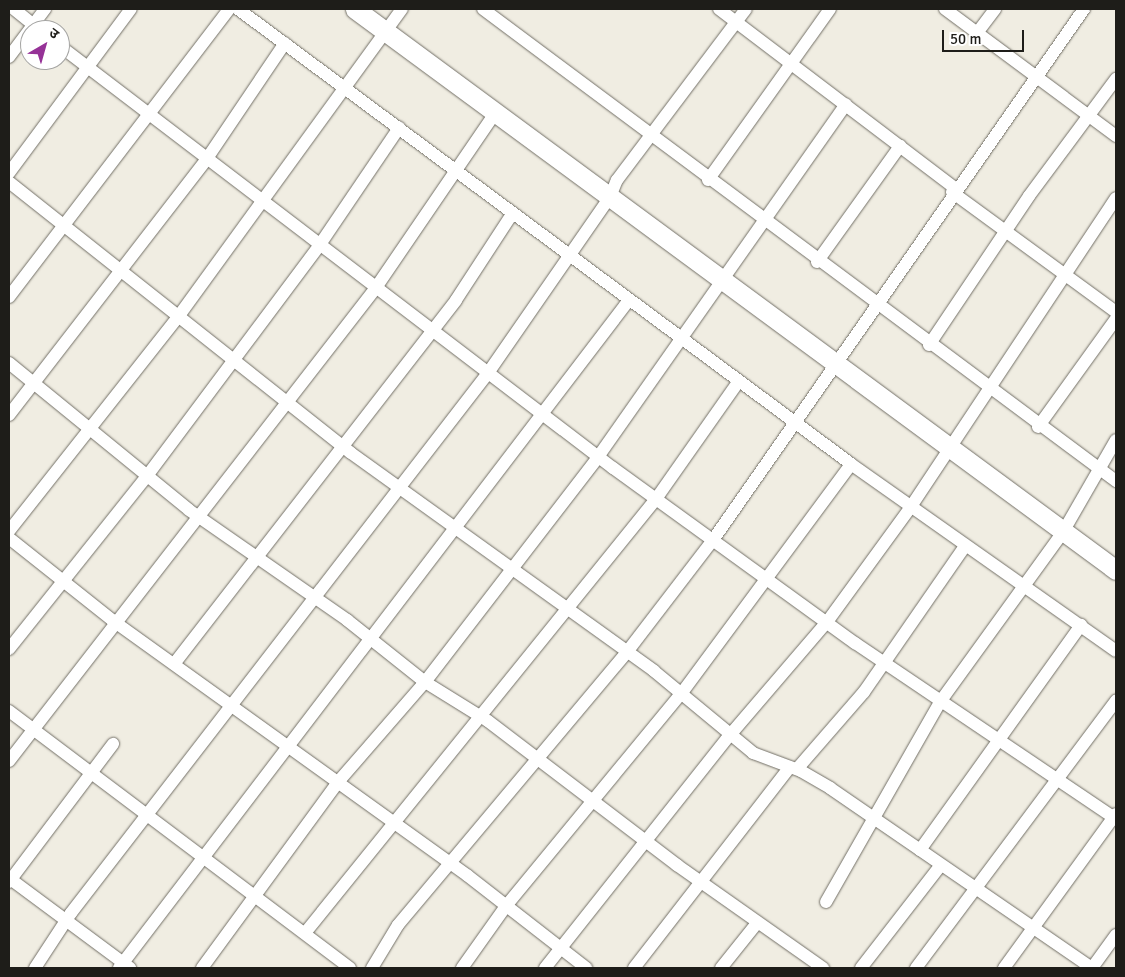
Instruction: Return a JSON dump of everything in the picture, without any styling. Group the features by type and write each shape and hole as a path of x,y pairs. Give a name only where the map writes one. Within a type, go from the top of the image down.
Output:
{"street":[{"path":"14,9 28,20"},
{"path":"9,173 131,9"},
{"path":"9,297 229,9"},
{"path":"238,9 910,508 1116,651"},
{"path":"355,9 1116,570"},
{"path":"9,532 178,317 344,86 402,9"},
{"path":"719,9 846,104 1007,233 1116,312"},
{"path":"34,968 66,921 230,705 401,489 488,373 570,257 650,135 746,9"},
{"path":"708,180 830,9"},
{"path":"945,9 1116,136"},
{"path":"977,33 995,9"},
{"path":"372,968 398,925 627,652 713,540 839,366 953,190 1084,9"},
{"path":"486,10 762,221 1038,427 1116,481"},
{"path":"9,415 206,160 285,43"},
{"path":"9,57 20,45"},
{"path":"70,54 318,246 598,457 882,662 1115,817 1004,968"},
{"path":"929,345 1116,79"},
{"path":"202,968 253,895 338,782 425,682 514,570 598,457 681,338 724,281 762,221 846,104"},
{"path":"9,762 33,729 201,518 375,289 454,170 495,113"},
{"path":"9,649 147,476 318,246 399,128"},
{"path":"817,262 900,146"},
{"path":"9,182 120,272 234,359 344,447 627,652 753,753 794,768 873,817 1088,967 1092,968 1116,935"},
{"path":"545,968 730,735 827,622 951,448 1062,273 1116,198"},
{"path":"174,664 258,559 432,331 512,214"},
{"path":"113,744 9,880 66,921 123,966 200,857 457,529 629,300"},
{"path":"1038,427 1116,319"},
{"path":"9,363 201,518 370,638 425,682 482,717 646,842 821,968"},
{"path":"305,934 392,821 482,717 656,499 739,381"},
{"path":"826,902 940,702 1063,532 1116,440"},
{"path":"462,968 506,906 681,694 768,579 851,464"},
{"path":"9,538 117,623 450,863 586,968"},
{"path":"634,968 794,768 864,692 882,662 965,546"},
{"path":"920,850 1000,742 1081,625"},
{"path":"916,968 974,887 1116,701"},
{"path":"9,711 200,857 350,968"},
{"path":"861,968 941,864"},
{"path":"721,968 757,923"}]}
